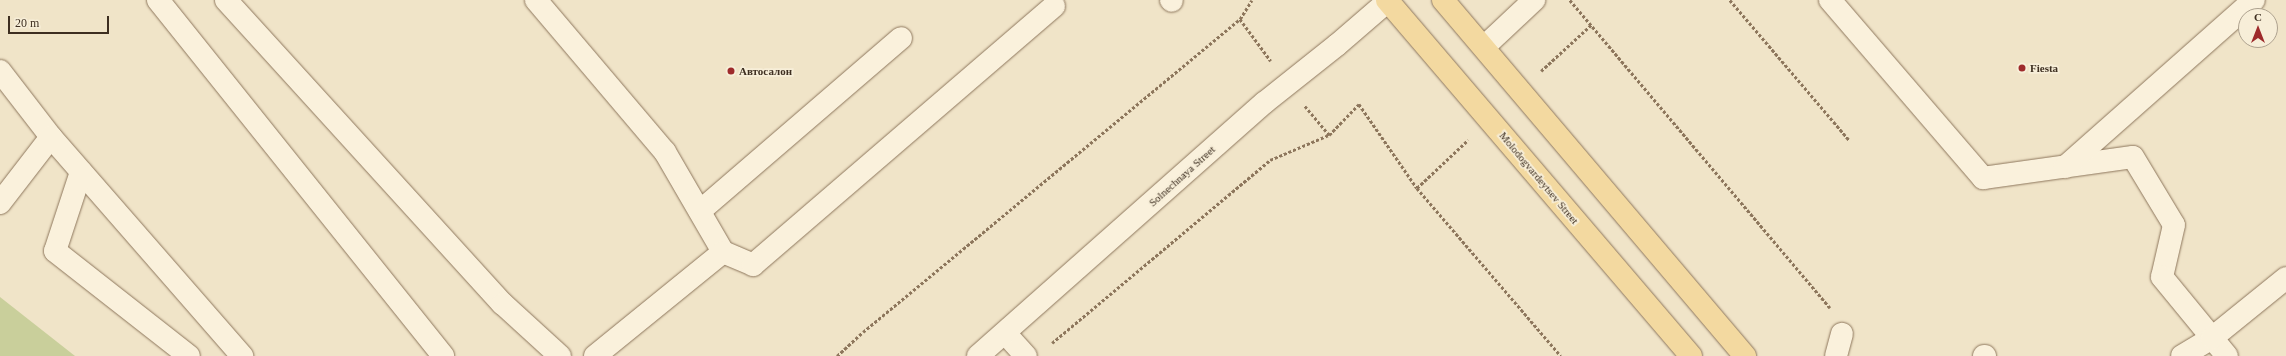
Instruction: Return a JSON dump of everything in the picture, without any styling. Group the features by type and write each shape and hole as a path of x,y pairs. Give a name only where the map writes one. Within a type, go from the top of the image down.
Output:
{"main road":[{"name":"Molodogvardeytsev Street","path":"1388,0 1691,356"},
{"path":"1443,0 1745,356"}],"street":[{"path":"158,0 442,356"},
{"path":"226,0 503,304 560,356"},
{"path":"536,0 665,152 723,252 753,265 1054,6"},
{"name":"Solnechnaya Street","path":"978,356 1264,103 1337,45 1388,0"},
{"path":"1484,47 1534,0"},
{"path":"1830,0 1983,178 2133,157 2174,225 2162,277 2227,356"},
{"path":"2065,167 2254,0"},
{"path":"700,211 901,38"},
{"path":"0,71 50,137 242,356"},
{"path":"0,84 27,106"},
{"path":"0,203 50,137"},
{"path":"81,172 55,251 189,356"},
{"path":"595,356 723,252"},
{"path":"2182,356 2212,338 2286,278"},
{"path":"1005,332 1026,356"},
{"path":"1836,356 1842,334"}],"path":[{"path":"837,356 863,332 1240,18 1252,0"},
{"path":"1570,0 1832,310"},
{"path":"1730,0 1849,140"},
{"path":"1049,346 1270,160 1328,135 1360,104 1417,188 1561,356"}],"green space":[{"path":"0,297 75,356 0,356"}],"place":[{"name":"Fiesta","path":"2022,68"},
{"name":"Автосалон","path":"731,71"}]}
